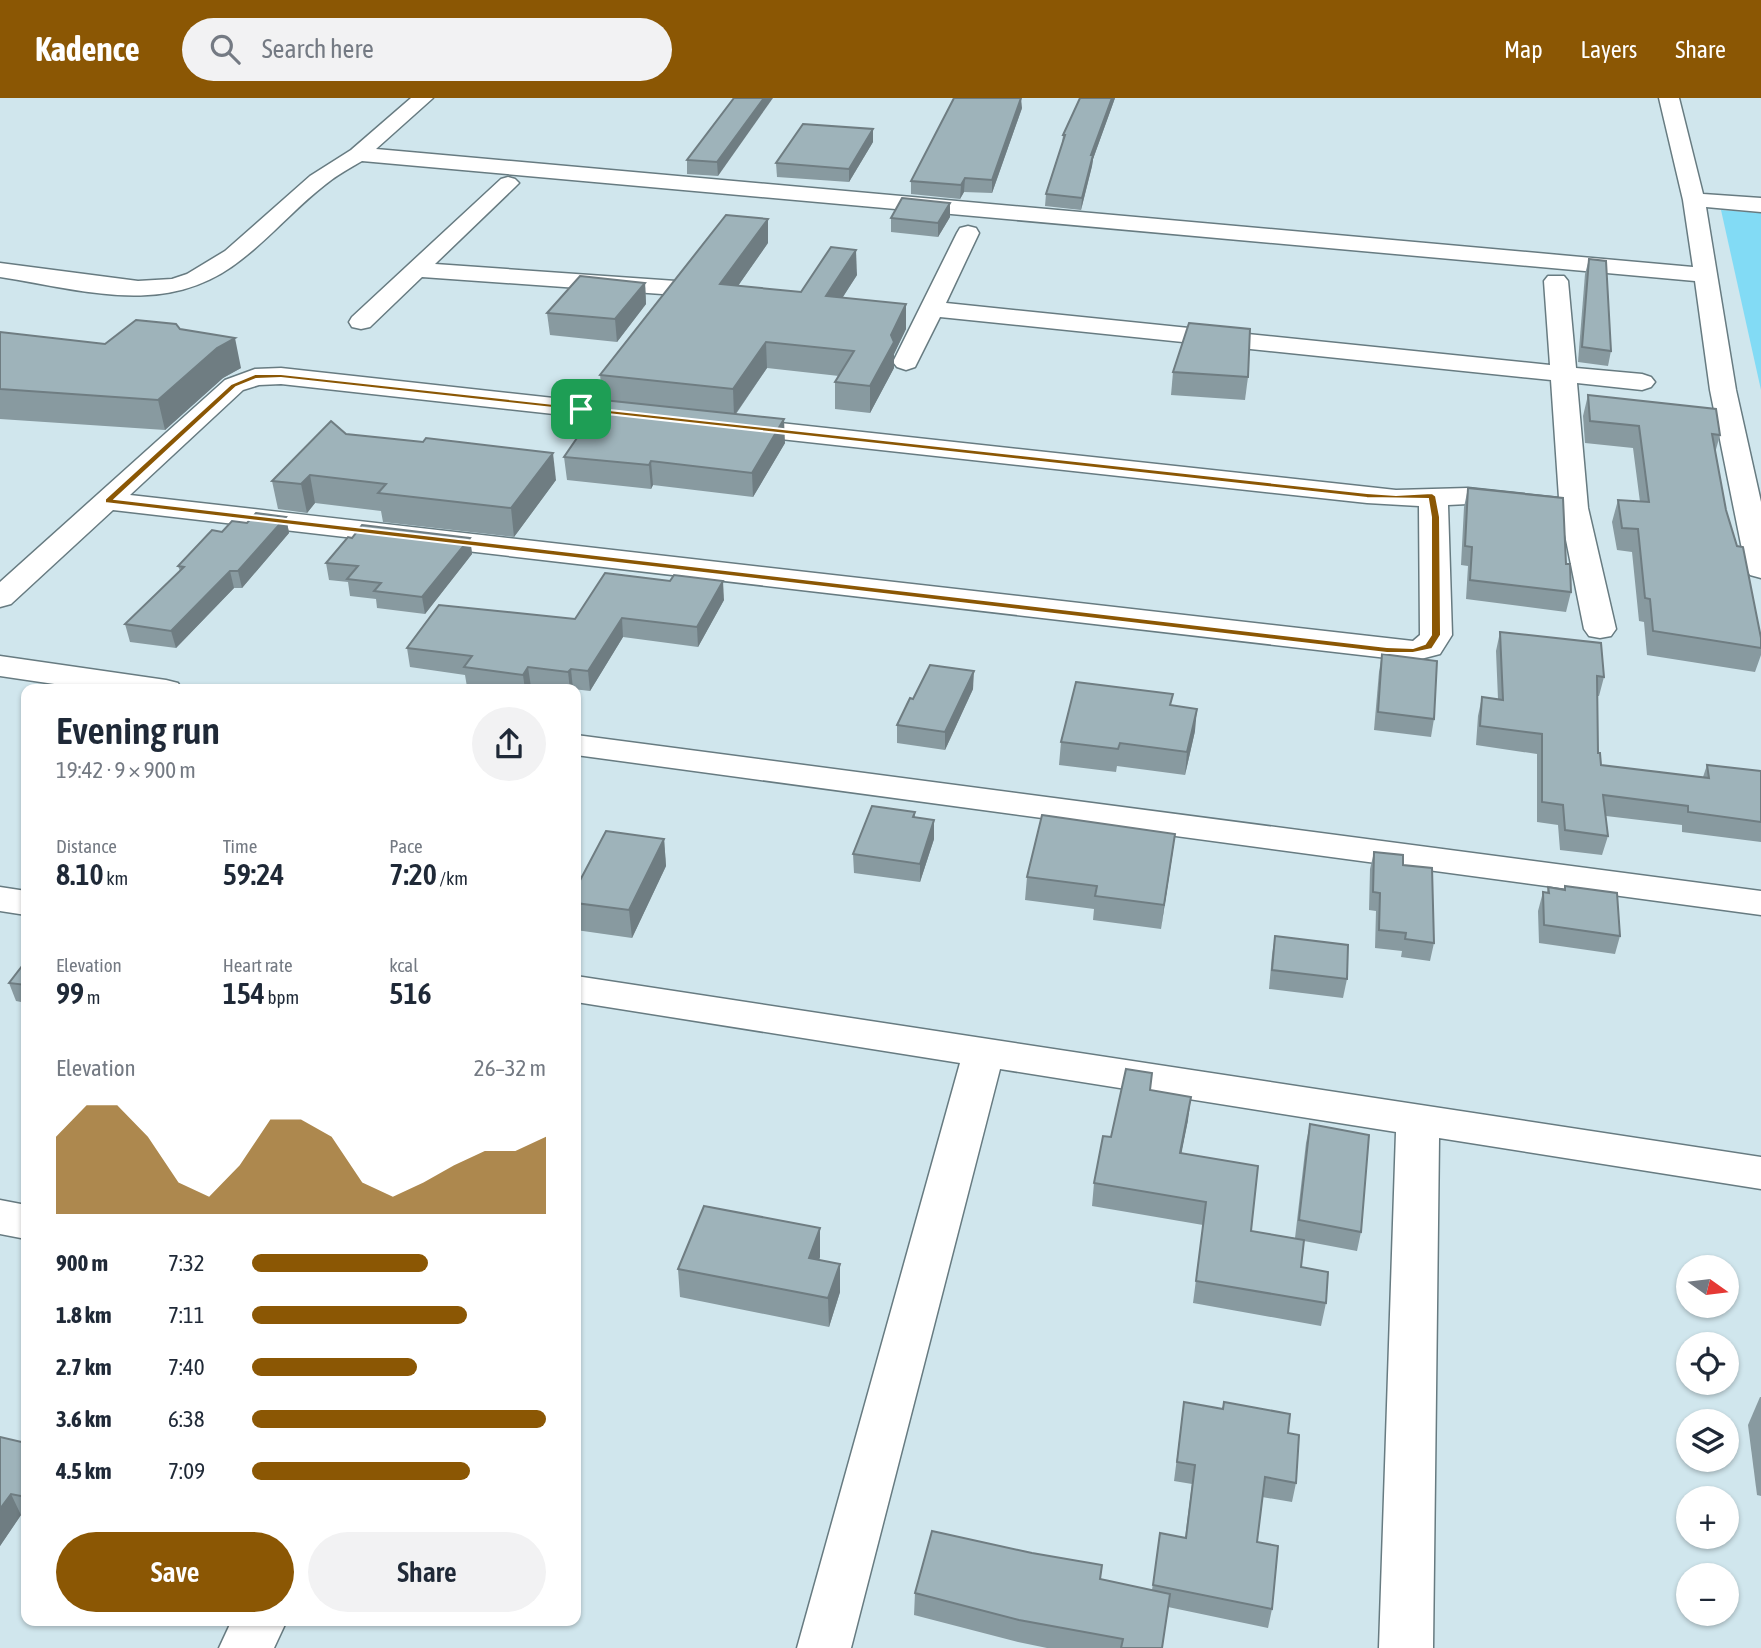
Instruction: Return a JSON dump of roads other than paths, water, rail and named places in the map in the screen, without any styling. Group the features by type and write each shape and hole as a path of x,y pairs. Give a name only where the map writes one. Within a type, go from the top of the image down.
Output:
{"street":[{"path":"0,270 136,288 176,286 198,278 222,263 319,179 358,154 423,98"},
{"path":"1670,98 1694,200 1723,390 1761,569"},
{"path":"358,154 1706,275"},
{"path":"361,323 508,183"},
{"path":"1694,200 1761,205"},
{"path":"906,362 968,233"},
{"path":"660,308 692,267"},
{"path":"417,270 676,288"},
{"path":"1556,281 1574,508 1600,629"},
{"path":"933,309 1642,382"},
{"path":"0,598 234,386 249,366 281,376 589,399 688,421 1367,495 1396,498 1468,496 1574,508"},
{"path":"108,501 1373,648 1413,650 1429,646 1436,635 1435,517 1432,496"},
{"path":"0,666 124,684"},
{"path":"581,746 1761,903"},
{"path":"581,997 1418,1118 1761,1174"},
{"path":"824,1648 984,1054"},
{"path":"1406,1648 1418,1118"},
{"path":"0,1217 21,1221"},
{"path":"246,1648 257,1626"}]}
